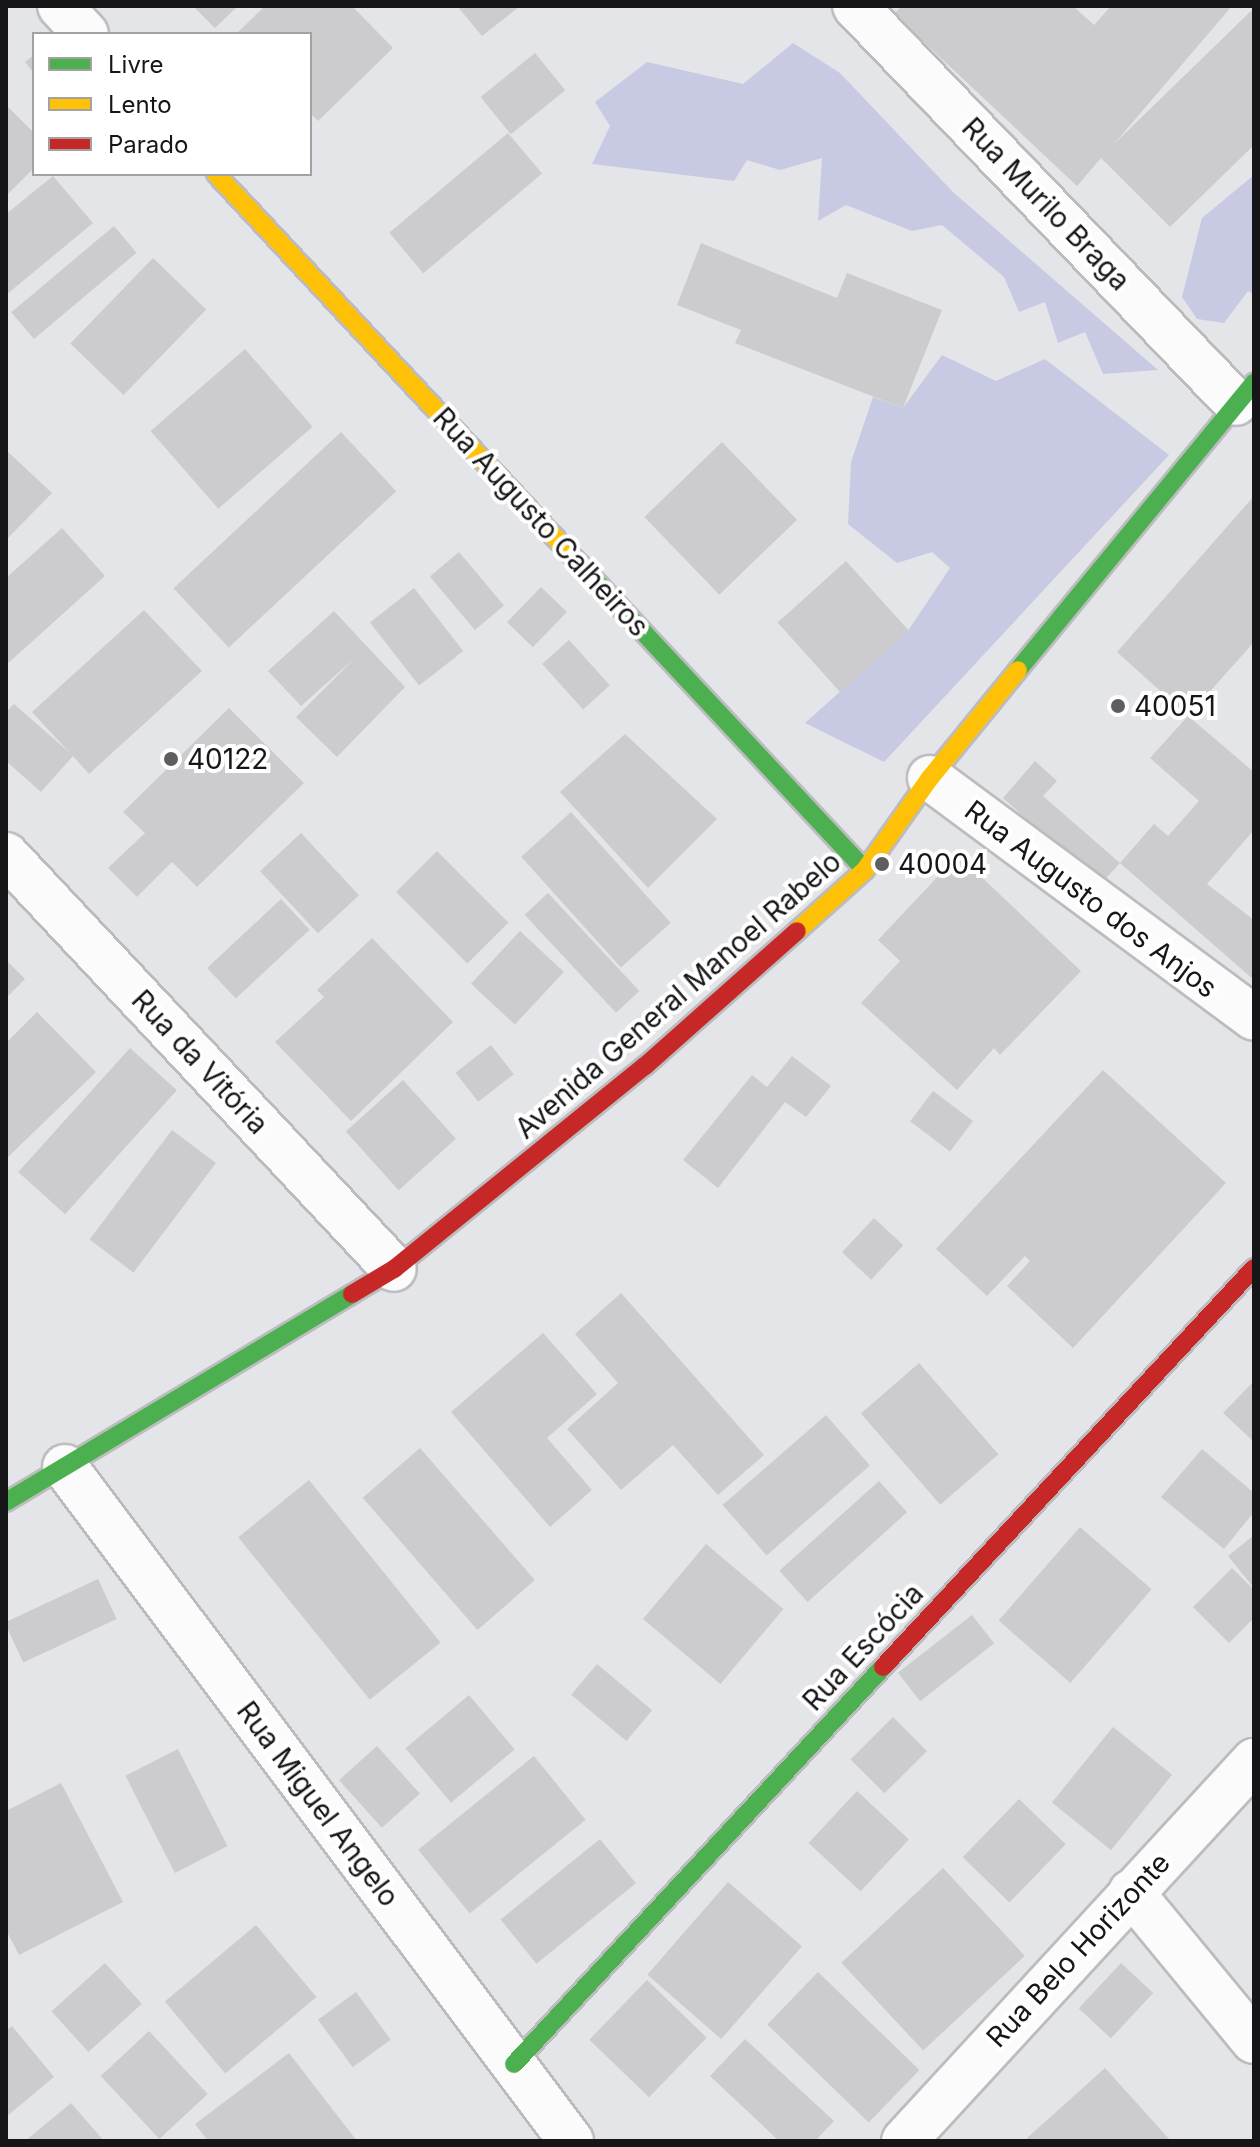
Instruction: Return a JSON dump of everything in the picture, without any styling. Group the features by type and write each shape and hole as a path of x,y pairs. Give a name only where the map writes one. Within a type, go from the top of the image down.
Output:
{"street":[{"path":"60,6 84,32"},
{"name":"Rua Murilo Braga","path":"855,6 1245,393"},
{"name":"Rua Augusto Calheiros","path":"218,176 865,870"},
{"name":"Avenida General Manoel Rabelo","path":"6,1502 394,1269 645,1066 865,870 930,778 1245,393"},
{"name":"Rua Augusto dos Anjos","path":"930,778 1254,1018"},
{"name":"Rua da Vitória","path":"6,855 394,1269"},
{"name":"Rua Escócia","path":"514,2064 1254,1268"},
{"name":"Rua Miguel Angelo","path":"65,1467 571,2141"},
{"name":"Rua Belo Horizonte","path":"904,2141 1254,1761"},
{"path":"1131,1892 1254,2041"}],"shaded area":[{"path":"793,43 840,73 953,192 1158,370 1103,374 1085,332 1058,343 1045,302 1019,312 1004,277 942,225 912,231 846,205 818,221 822,158 780,170 747,160 734,181 592,164 610,126 595,102 647,62 743,84"},
{"path":"1254,175 1254,294 1248,291 1224,323 1197,319 1182,297 1202,218"},
{"path":"942,355 996,381 1045,359 1169,455 884,762 805,723 908,631 950,568 932,552 897,563 848,524 851,462 873,397 903,408"}],"building":[{"path":"193,6 238,6 215,28"},
{"path":"265,6 352,6 393,48 318,121 312,115 312,32 238,32"},
{"path":"457,6 520,6 482,36"},
{"path":"902,6 1073,6 1094,25 1111,6 1232,6 1114,144 1254,8 1254,145 1170,227 1101,158 1077,186 894,14"},
{"path":"535,53 565,90 511,134 481,97"},
{"path":"32,57 32,71 25,62"},
{"path":"6,105 32,131 32,170 6,196"},
{"path":"508,133 542,174 423,273 389,233"},
{"path":"53,176 93,223 6,295 6,214"},
{"path":"114,226 136,253 34,339 11,312"},
{"path":"701,243 837,298 847,273 942,310 903,408 735,343 741,330 677,305"},
{"path":"153,258 206,309 124,395 70,344"},
{"path":"245,349 313,427 218,509 151,431"},
{"path":"341,432 396,491 229,647 174,588"},
{"path":"722,442 797,520 719,595 644,517"},
{"path":"6,450 52,493 6,540"},
{"path":"1254,496 1254,642 1188,716 1117,652"},
{"path":"62,528 105,576 6,665 6,578"},
{"path":"459,552 504,606 475,630 430,576"},
{"path":"846,561 909,631 841,692 778,623"},
{"path":"541,587 567,612 533,647 507,622"},
{"path":"414,588 463,651 419,686 370,622"},
{"path":"144,610 202,671 89,774 73,756 41,792 6,761 6,712 14,704 70,753 32,712"},
{"path":"334,611 405,687 337,757 296,717 355,658 301,706 268,671"},
{"path":"569,640 610,685 583,709 542,664"},
{"path":"229,708 304,783 197,887 172,862 137,897 108,868 145,833 123,812"},
{"path":"1188,716 1254,772 1254,830 1207,884 1254,920 1254,980 1120,863 1154,824 1168,836 1199,801 1150,758"},
{"path":"625,734 717,819 648,888 560,792"},
{"path":"1035,761 1057,781 1043,796 1120,863 1100,885 1003,798"},
{"path":"571,812 671,923 621,968 521,857"},
{"path":"301,833 359,895 318,933 260,871"},
{"path":"437,851 508,922 467,963 396,892"},
{"path":"958,855 1081,971 1000,1055 994,1048 957,1090 861,1003 900,961 878,940"},
{"path":"548,893 639,991 616,1013 525,915"},
{"path":"281,899 310,930 236,999 207,968"},
{"path":"520,931 564,972 515,1025 471,984"},
{"path":"372,938 453,1022 351,1121 275,1042 324,997 317,990"},
{"path":"6,960 25,979 6,998"},
{"path":"37,1012 96,1072 8,1157 6,1043"},
{"path":"491,1045 514,1074 478,1102 456,1073"},
{"path":"130,1048 177,1090 65,1214 18,1172"},
{"path":"792,1056 831,1086 806,1117 785,1102 718,1188 683,1160 752,1075 767,1087"},
{"path":"1103,1070 1226,1183 1073,1348 1007,1286 1030,1261 1025,1256 987,1296 936,1249"},
{"path":"403,1080 456,1139 399,1190 346,1132"},
{"path":"933,1091 973,1121 950,1151 910,1121"},
{"path":"172,1130 216,1163 133,1273 90,1239"},
{"path":"874,1218 903,1245 871,1280 842,1252"},
{"path":"621,1293 764,1455 718,1495 673,1445 621,1490 567,1429 618,1383 575,1334"},
{"path":"543,1333 597,1394 547,1438 592,1490 550,1527 451,1412"},
{"path":"919,1363 998,1454 940,1505 861,1414"},
{"path":"1254,1381 1254,1442 1223,1413"},
{"path":"826,1415 870,1466 767,1555 723,1505"},
{"path":"420,1448 535,1580 477,1630 363,1498"},
{"path":"1202,1449 1254,1493 1254,1512 1224,1549 1161,1497"},
{"path":"309,1480 441,1642 370,1700 238,1537"},
{"path":"879,1481 907,1512 808,1602 779,1571"},
{"path":"1080,1527 1152,1589 1070,1683 999,1621"},
{"path":"1254,1535 1254,1588 1228,1556"},
{"path":"706,1544 783,1609 720,1684 643,1619"},
{"path":"1232,1568 1254,1590 1254,1618 1229,1643 1193,1607"},
{"path":"98,1579 117,1619 23,1662 6,1622"},
{"path":"972,1615 994,1643 920,1701 898,1673"},
{"path":"597,1664 652,1710 626,1741 571,1695"},
{"path":"469,1695 515,1749 451,1803 405,1748"},
{"path":"893,1717 927,1751 885,1793 851,1759"},
{"path":"1113,1727 1172,1775 1111,1850 1052,1802"},
{"path":"377,1746 420,1794 382,1828 339,1780"},
{"path":"178,1749 227,1846 175,1873 125,1776"},
{"path":"534,1756 586,1820 470,1913 418,1850"},
{"path":"61,1783 123,1902 19,1955 6,1930 6,1811"},
{"path":"857,1791 909,1839 861,1891 809,1843"},
{"path":"1019,1799 1066,1844 1009,1902 963,1857"},
{"path":"600,1839 636,1883 536,1964 501,1920"},
{"path":"943,1868 1025,1956 923,2051 841,1963"},
{"path":"728,1882 802,1946 721,2039 647,1975"},
{"path":"256,1925 316,1997 225,2073 165,2001"},
{"path":"105,1963 142,2004 88,2052 51,2011"},
{"path":"1121,1963 1153,1993 1111,2038 1079,2008"},
{"path":"818,1972 919,2070 869,2122 767,2025"},
{"path":"647,1980 707,2038 649,2097 589,2040"},
{"path":"356,1992 391,2040 353,2067 318,2020"},
{"path":"12,2026 54,2077 6,2117 6,2031"},
{"path":"149,2031 208,2094 159,2139 101,2076"},
{"path":"745,2039 834,2121 815,2141 779,2141 710,2076"},
{"path":"289,2053 357,2141 208,2141 195,2124"},
{"path":"1105,2068 1171,2141 1029,2141 1027,2138"},
{"path":"71,2103 104,2141 25,2141"}],"traffic: fast":[{"path":"1018,670 1254,383"},
{"path":"590,575 865,870"},
{"path":"6,1502 352,1294"},
{"path":"514,2064 883,1667"}],"traffic: slow":[{"path":"218,176 590,575"},
{"path":"797,931 865,870 930,778 1018,670"}],"traffic: jam":[{"path":"352,1294 394,1269 645,1066 797,931"},
{"path":"883,1667 1254,1268"}],"place":[{"name":"40051","path":"1118,706"},
{"name":"40122","path":"171,759"},
{"name":"40004","path":"882,864"}]}
